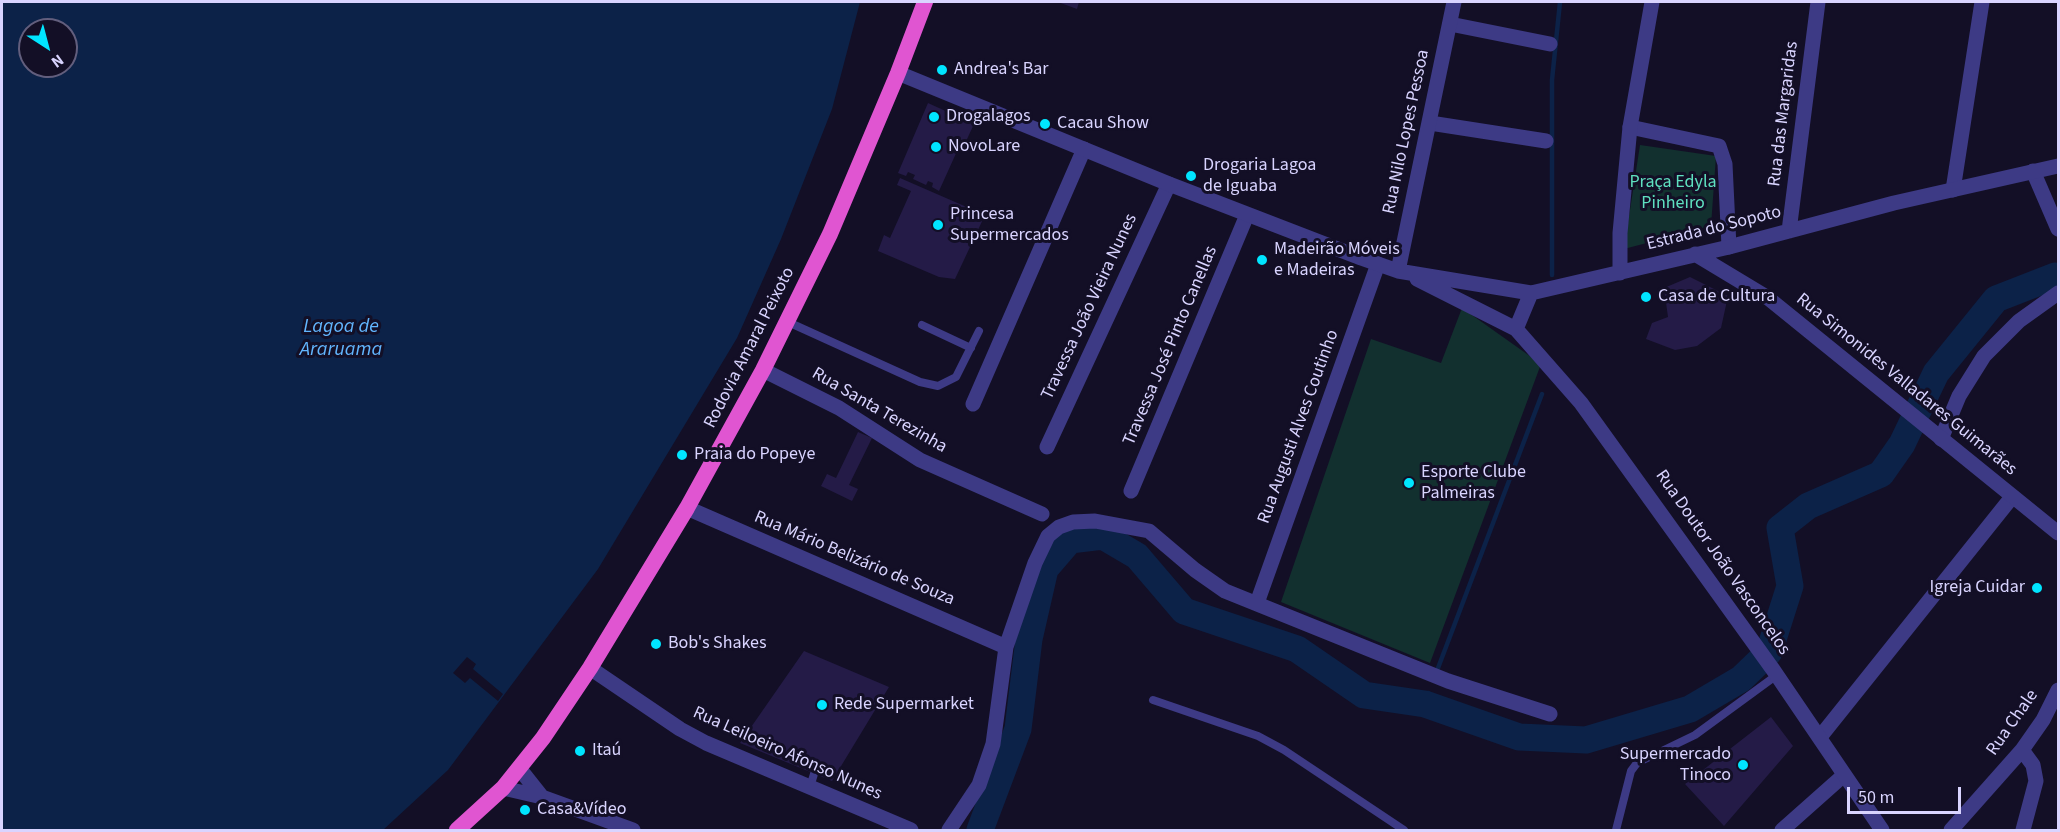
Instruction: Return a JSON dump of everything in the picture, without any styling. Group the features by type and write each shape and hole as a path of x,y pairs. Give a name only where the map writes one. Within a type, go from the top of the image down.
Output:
{"highway":[{"name":"Rodovia Amaral Peixoto","path":"457,831 503,788 543,738 590,668 687,508 788,322 844,203 926,2"}],"street":[{"name":"Rua Nilo Lopes Pessoa","path":"1398,271 1454,2"},
{"path":"1620,273 1620,233 1630,127 1652,2"},
{"name":"Rua das Margaridas","path":"1789,231 1818,2"},
{"path":"1953,189 1982,2"},
{"path":"1450,24 1550,44"},
{"name":"Estrada do Sopoto","path":"898,73 1247,215 1398,271 1531,293 1729,247 1953,189 2058,166"},
{"path":"1430,123 1546,141"},
{"path":"1630,127 1719,146 1725,164 1729,247"},
{"path":"974,404 1084,149"},
{"path":"2033,171 2058,229"},
{"name":"Travessa João Vieira Nunes","path":"1047,447 1169,184"},
{"name":"Travessa José Pinto Canellas","path":"1131,491 1247,215"},
{"name":"Rua Simonides Valladares Guimarães","path":"1695,254 1768,298 2058,533"},
{"name":"Rua Augusti Alves Coutinho","path":"1257,603 1378,264"},
{"name":"Rua Doutor João Vasconcelos","path":"1398,271 1460,298 1516,329 1588,411 1776,673 1882,831"},
{"path":"1460,298 1457,291 1459,286 1469,282"},
{"path":"1516,329 1531,293"},
{"path":"1941,439 1959,396 1984,356 2019,321 2058,293"},
{"name":"Rua Santa Terezinha","path":"763,370 839,408 920,460 1042,514"},
{"path":"1820,737 2012,497"},
{"name":"Rua Mário Belizário de Souza","path":"687,508 1006,646"},
{"path":"949,831 979,784 993,744 1006,646 1035,563 1048,536 1059,527 1073,522 1095,521 1149,531 1206,579 1225,591 1448,681 1550,714"},
{"name":"Rua Leiloeiro Afonso Nunes","path":"590,668 698,739 812,781 911,831"},
{"name":"Rua Chale","path":"1951,831 2022,750 2043,720 2058,690"},
{"path":"2022,750 2033,765 2036,781 2023,831"},
{"path":"519,768 542,797"},
{"path":"1782,831 1844,775"},
{"path":"503,788 542,797 633,831"}],"lane":[{"path":"788,322 920,382 938,386 956,377 979,331"},
{"path":"922,325 971,348"},
{"path":"1616,831 1631,771 1637,763 1695,735 1776,673"},
{"path":"1153,700 1258,736 1284,750 1404,831"}],"green space":[{"name":"Praça Edyla Pinheiro","path":"1640,145 1716,156 1711,226 1624,249"},
{"name":"Esporte Clube Palmeiras","path":"1462,308 1541,364 1430,663 1281,602 1371,339 1441,363"}],"water":[{"name":"Lagoa de Araruama","path":"2,2 860,2 832,109 781,239 737,338 598,569 448,770 383,830 2,830"}],"pier":[{"path":"467,657 476,664 473,669 503,694 498,701 470,678 465,683 453,673"}],"building":[{"path":"1058,2 1079,2 1077,9"},
{"path":"928,103 974,124 962,150 958,149 939,191 932,187 933,183 928,181 926,185 913,179 915,175 908,172 906,176 898,173"},
{"name":"Princesa Supermercados","path":"900,178 985,215 955,279 939,277 878,251 884,235 890,238 911,191 897,185"},
{"path":"1690,277 1728,296 1721,328 1697,346 1675,350 1646,339 1652,323 1668,317 1664,288"},
{"path":"858,432 872,438 849,485 858,489 852,501 821,486 827,474 836,478"},
{"name":"Rede Supermarket","path":"804,651 889,687 832,781 740,743"},
{"name":"Supermercado Tinoco","path":"1771,717 1793,746 1724,826 1685,784"}],"waterway":[{"path":"1552,275 1552,80 1560,2"},
{"path":"980,830 1018,729 1029,639 1045,569 1070,540 1103,536 1137,556 1184,611 1297,649 1364,695 1425,704 1519,737 1586,740 1690,709 1741,679 1769,652 1790,586 1780,528 1808,506 1881,474 1902,444 1936,373 1996,299 2055,276"},
{"path":"1438,668 1542,394"},
{"path":"1425,704 1428,693"}],"place":[{"name":"Andrea's Bar","path":"942,70"},
{"name":"Drogalagos","path":"934,117"},
{"name":"Cacau Show","path":"1045,124"},
{"name":"NovoLare","path":"936,147"},
{"name":"Drogaria Lagoa de Iguaba","path":"1191,176"},
{"name":"Princesa Supermercados","path":"938,225"},
{"name":"Madeirão Móveis e Madeiras","path":"1262,260"},
{"name":"Casa de Cultura","path":"1646,297"},
{"name":"Praia do Popeye","path":"682,455"},
{"name":"Esporte Clube Palmeiras","path":"1409,483"},
{"name":"Igreja Cuidar","path":"2037,588"},
{"name":"Bob's Shakes","path":"656,644"},
{"name":"Rede Supermarket","path":"822,705"},
{"name":"Itaú","path":"580,751"},
{"name":"Supermercado Tinoco","path":"1743,765"},
{"name":"Casa&Vídeo","path":"525,810"}]}
